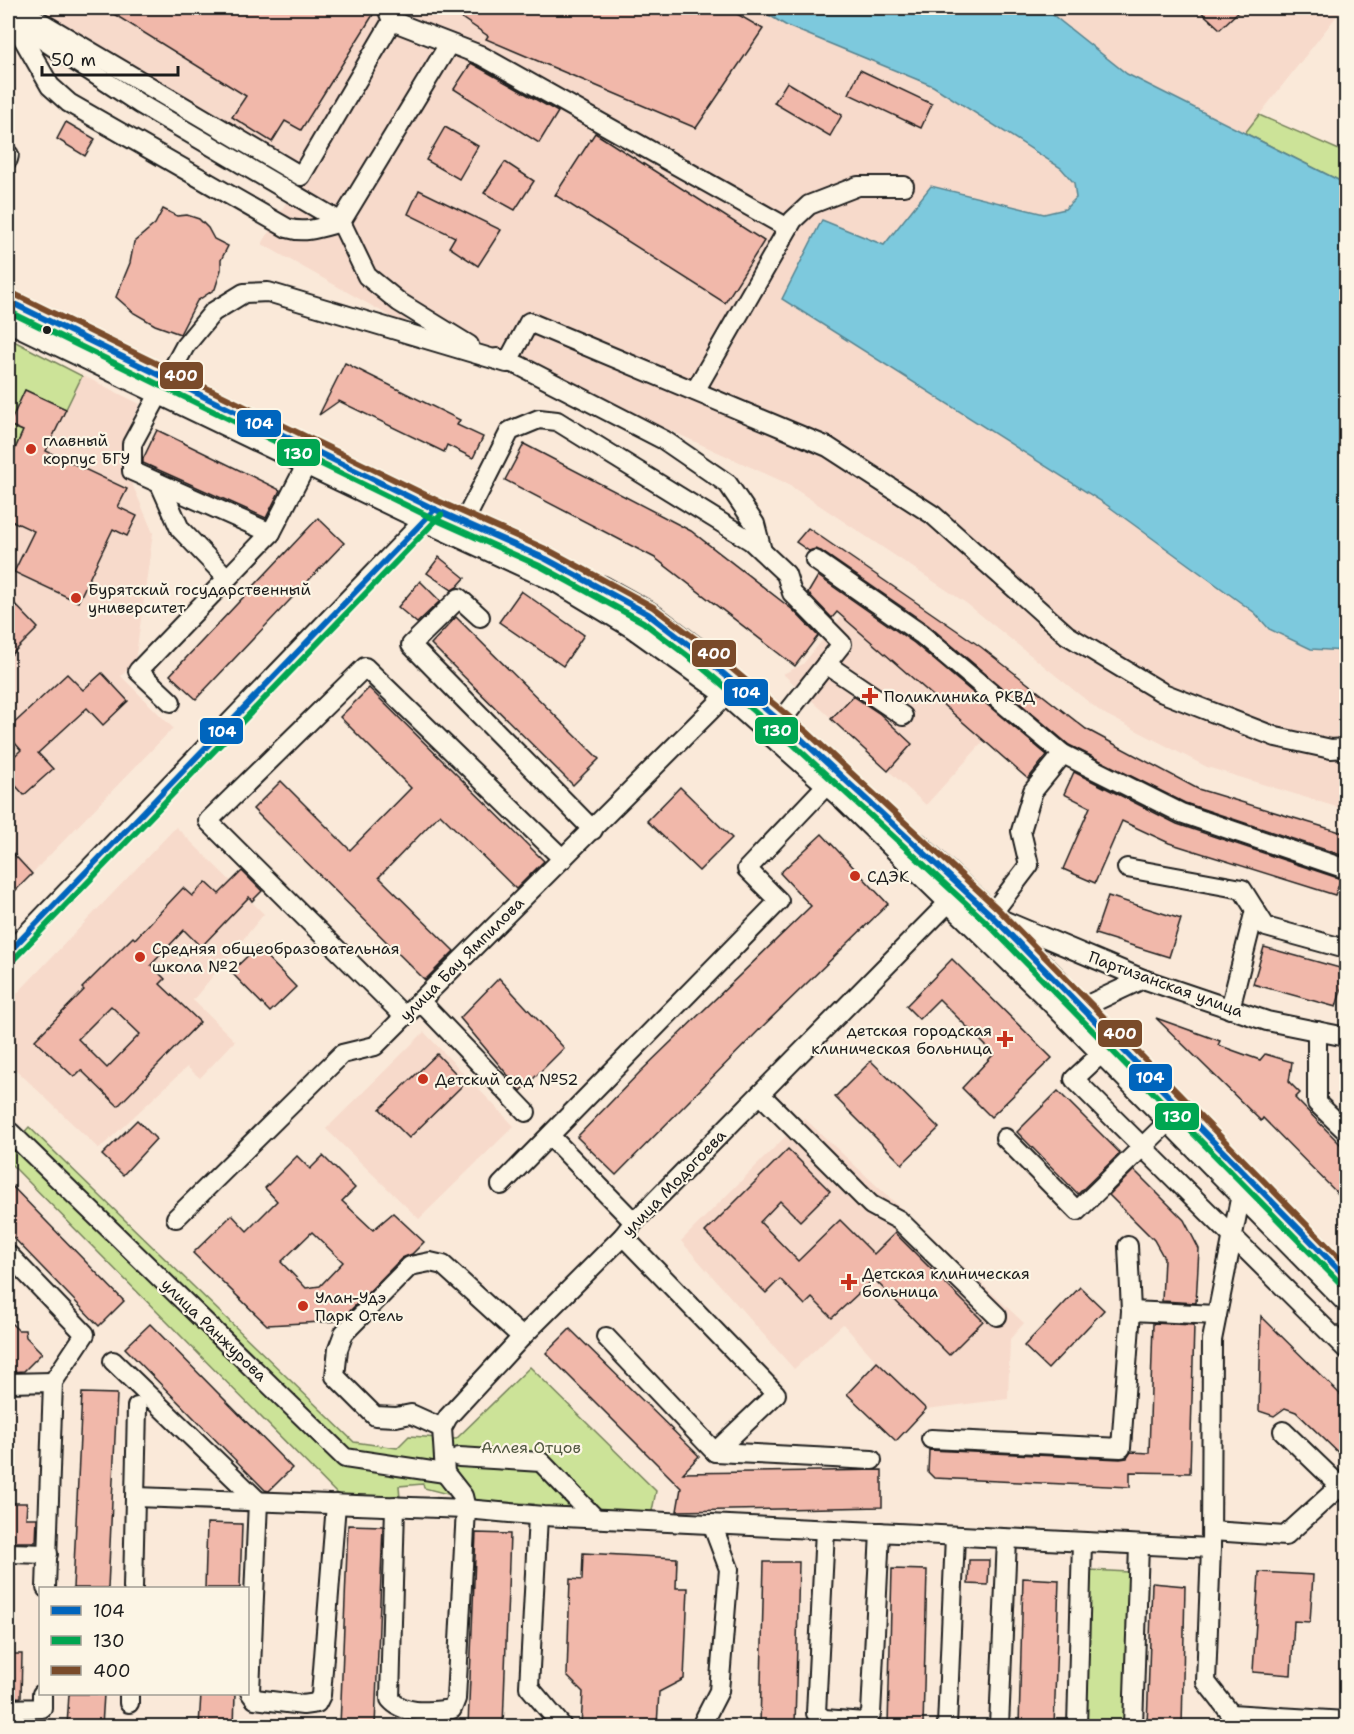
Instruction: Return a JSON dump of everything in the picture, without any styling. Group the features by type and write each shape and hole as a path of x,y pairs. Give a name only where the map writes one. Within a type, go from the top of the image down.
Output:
{"main road":[{"path":"8,301 163,384 430,514 556,579 634,626 781,722 833,778"},
{"path":"8,319 163,384"},
{"path":"430,514 464,522 546,559 648,614 833,778 957,895 1244,1183 1347,1299"},
{"path":"957,895 991,915 1081,1008 1109,1047"},
{"path":"1244,1183 1347,1277"}],"street":[{"path":"13,15 301,177 389,14 449,44 480,56 788,228"},
{"path":"13,15 140,104 341,222 367,276 399,302 472,346 507,363"},
{"path":"13,15 50,86 69,103 287,228 297,231 307,231 341,222 449,44"},
{"path":"695,391 793,220 809,205 858,186 904,186"},
{"path":"271,533 132,471 132,444 185,346 213,312 244,293 268,292 520,366 664,440 728,484 755,524 762,551"},
{"path":"507,363 530,322 828,447 933,515 1067,635 1163,693 1276,737 1331,748 1347,748"},
{"path":"464,522 510,431 539,419 556,421 751,541 786,574 792,593 842,644 781,722"},
{"path":"171,702 138,671 271,533 311,456"},
{"path":"160,484 180,529 227,578"},
{"path":"8,953 430,514"},
{"path":"815,560 921,634 1063,753 1181,813 1347,869"},
{"path":"480,617 459,598 411,645 593,830"},
{"path":"826,664 903,716"},
{"path":"404,1016 208,821 366,667 562,860"},
{"name":"улица Бау Ямпилова","path":"176,1218 342,1054 375,1046 733,689"},
{"path":"991,915 1029,865 1021,831 1033,791 1063,753"},
{"path":"501,1185 779,901 747,869 833,778"},
{"path":"1127,868 1242,889 1266,927 1347,948"},
{"name":"улица Модогоева","path":"442,1428 448,1417 522,1337 957,895"},
{"path":"1230,1009 1255,910"},
{"name":"Партизанская улица","path":"991,915 1143,979 1230,1009 1267,1021 1347,1037"},
{"path":"1081,1008 1143,979"},
{"path":"420,1001 526,1112"},
{"path":"1317,1031 1317,1102 1347,1131"},
{"path":"1109,1047 1074,1079 1347,1349"},
{"path":"760,1094 871,1205 899,1220 997,1316"},
{"path":"1005,1137 1077,1211 1176,1114"},
{"name":"улица Ранжурова","path":"10,1132 345,1458 445,1473"},
{"path":"550,1136 776,1395 715,1452"},
{"path":"1244,1183 1212,1340 1212,1540 1206,1682 1231,1720 1347,1721"},
{"path":"931,1439 1121,1448 1131,1311 1128,1246"},
{"path":"8,1254 85,1334 53,1382 46,1587"},
{"path":"395,1506 390,1699 396,1706 405,1710 452,1709 456,1699 464,1502 445,1473 442,1428 411,1414 396,1417 375,1416 335,1376 338,1349 344,1333 410,1266 430,1262 443,1265 522,1337"},
{"path":"1131,1311 1217,1315"},
{"path":"606,1337 715,1452 872,1460"},
{"path":"113,1361 258,1501 250,1692 255,1700 303,1705 317,1703 321,1695 336,1504"},
{"path":"8,1383 53,1382"},
{"path":"133,1587 137,1407"},
{"path":"136,1497 395,1506 464,1502 538,1515 1139,1545 1285,1536 1343,1489 1283,1431"},
{"path":"459,1457 541,1462 595,1518"},
{"path":"538,1515 529,1688 562,1726"},
{"path":"701,1726 719,1691 729,1569 712,1524"},
{"path":"825,1530 816,1713 824,1719 865,1722 871,1714 880,1532"},
{"path":"948,1726 956,1536"},
{"path":"999,1726 1007,1539"},
{"path":"1077,1726 1082,1542"},
{"path":"1132,1726 1139,1545"},
{"path":"8,1553 48,1554"},
{"path":"8,1709 42,1708 42,1695"}],"shaded area":[{"path":"17,8 757,8 787,26 934,86 1061,168 1074,183 1076,198 1066,209 1044,214 931,186 885,245 822,221 1104,503 1255,613 1269,629 1311,649 1346,651 1346,810 1207,767 1101,712 966,603 786,483 410,312 404,324 262,244 301,177"},
{"path":"1044,8 1343,8 1245,133 1127,74"},
{"name":"Бурятский государственный университет","path":"8,338 140,404 122,440 125,467 153,533 135,662 121,676 173,728 8,898"},
{"name":"Поликлиника РКВД","path":"842,616 984,741 926,805 783,674 803,664"},
{"name":"Средняя общеобразовательная школа №2","path":"176,827 264,914 193,1000 235,1041 200,1078 187,1067 99,1149 8,1062 8,1003"},
{"name":"Детский сад №52","path":"424,1032 514,1126 419,1219 326,1129"},
{"name":"Детская клиническая больница","path":"804,1118 1024,1323 1010,1339 1008,1399 926,1409 877,1362 843,1324 794,1369 681,1241"}],"green space":[{"path":"1259,115 1346,153 1346,184 1245,133"},
{"path":"8,338 82,376 66,409 25,390 9,425 23,431 8,464"},
{"name":"Аллея Отцов","path":"29,1127 354,1442 397,1448 409,1436 456,1439 530,1367 656,1491 650,1521 543,1516 534,1504 471,1500 424,1488 423,1484 399,1486 400,1498 345,1502 8,1161 8,1150"},
{"path":"1089,1570 1129,1572 1124,1723 1084,1722"}],"water":[{"path":"757,8 1044,8 1127,74 1346,184 1346,651 1311,649 1269,629 1255,613 1104,503 782,299 822,220 884,245 931,186 1044,214 1065,209 1076,198 1074,183 1061,168 933,86 787,26"}],"building":[{"path":"104,8 376,8 376,10 301,130 285,121 272,142 232,117 246,96"},
{"path":"447,8 727,8 763,29 696,128 486,39 488,36"},
{"path":"1197,8 1242,8 1220,29"},
{"path":"471,63 558,112 539,143 454,89"},
{"path":"860,70 932,104 921,128 849,94"},
{"path":"787,82 842,115 830,136 774,103"},
{"path":"66,122 95,139 85,156 57,139"},
{"path":"445,127 478,146 459,179 426,160"},
{"path":"595,133 764,241 725,303 555,195"},
{"path":"505,162 534,181 515,210 484,193"},
{"path":"419,190 501,230 478,266 449,247 455,237 408,214"},
{"path":"163,209 177,216 187,215 199,219 214,239 228,246 221,260 221,270 215,289 197,301 180,334 155,325 134,313 116,297 130,263 134,242 155,224"},
{"path":"345,363 460,420 457,425 483,437 473,458 447,445 444,452 339,401 319,415"},
{"path":"25,390 66,409 46,451 127,489 118,507 137,516 127,536 113,529 78,602 14,572 34,531 8,519 8,465 23,431 9,425"},
{"path":"157,430 280,490 266,518 143,463"},
{"path":"524,444 691,531 793,610 818,636 795,666 655,558 505,480"},
{"path":"318,518 344,543 196,699 170,675"},
{"path":"808,528 981,647 1086,729 1198,789 1347,834 1347,857 1185,803 1069,745 928,625 821,551 815,549 809,551 796,542"},
{"path":"439,557 465,578 452,590 427,573"},
{"path":"818,576 914,643 1047,755 1028,779 837,612 832,618 808,593"},
{"path":"420,581 440,601 417,623 398,607"},
{"path":"521,591 584,635 563,666 499,622"},
{"path":"8,597 38,628 8,658"},
{"path":"456,617 599,759 573,785 431,644"},
{"path":"102,673 128,701 103,725 87,708 38,753 53,769 24,795 8,777 8,762 21,750 8,735 8,729 67,674 83,690"},
{"path":"369,688 544,861 516,889 440,814 379,877 454,951 425,980 253,809 281,781 350,850 411,788 340,717"},
{"path":"853,696 880,714 912,744 888,771 831,719"},
{"path":"1074,772 1177,824 1341,879 1335,895 1169,843 1122,821 1095,883 1063,869 1090,807 1064,794"},
{"path":"680,787 732,838 699,871 647,821"},
{"path":"822,834 888,904 616,1175 577,1137 640,1072 811,906 780,873"},
{"path":"8,848 32,874 8,898"},
{"path":"242,871 262,891 252,901 249,897 201,947 184,930 151,965 165,979 160,984 200,1022 118,1106 81,1070 74,1077 35,1040 84,990 82,988 133,937 135,939 183,888 192,896 206,882 219,894","holes":["111,1006 140,1034 107,1068 78,1039"]},
{"path":"1108,896 1181,919 1169,957 1095,934"},
{"path":"257,947 296,987 270,1012 231,972"},
{"path":"1264,947 1347,970 1336,1007 1253,984"},
{"name":"детская городская клиническая больница","path":"952,959 1052,1058 991,1117 962,1088 994,1054 939,999 919,1019 906,1006"},
{"path":"499,978 564,1048 521,1091 460,1018"},
{"path":"1156,1018 1220,1041 1218,1045 1260,1060 1265,1054 1292,1062 1289,1082 1300,1093 1295,1098 1347,1151 1347,1203 1263,1118 1261,1121"},
{"path":"437,1054 465,1083 409,1138 380,1109"},
{"path":"871,1061 939,1128 902,1164 835,1097"},
{"path":"1058,1091 1120,1153 1078,1194 1017,1132"},
{"path":"137,1120 156,1139 123,1175 102,1155"},
{"path":"788,1149 830,1191 800,1221 780,1201 760,1222 798,1261 840,1220 874,1254 895,1233 983,1321 949,1355 874,1279 832,1318 812,1298 805,1305 780,1279 766,1293 705,1232"},
{"path":"297,1156 310,1169 323,1156 355,1188 342,1201 373,1230 393,1213 424,1242 412,1254 402,1258 340,1321 267,1325 193,1253 232,1215 247,1231 277,1201 265,1188","holes":["312,1232 343,1262 320,1286 306,1288 281,1262"]},
{"path":"1134,1170 1184,1220 1199,1249 1196,1303 1162,1301 1164,1258 1154,1240 1109,1195"},
{"path":"8,1182 124,1301 99,1326 8,1232"},
{"path":"1080,1287 1104,1310 1048,1369 1024,1346"},
{"path":"1261,1316 1347,1401 1347,1461 1296,1412 1285,1408 1274,1416 1259,1411"},
{"path":"8,1320 18,1330 25,1330 26,1337 42,1353 24,1371 8,1372"},
{"path":"1153,1323 1194,1325 1190,1473 1130,1472 1130,1487 934,1478 928,1472 929,1450 1120,1459 1127,1458 1131,1452 1149,1453"},
{"path":"150,1324 292,1468 269,1491 265,1490 125,1348"},
{"path":"570,1329 699,1456 683,1473 882,1470 882,1507 677,1511 681,1488 546,1353"},
{"path":"877,1362 926,1409 896,1441 847,1394"},
{"path":"82,1393 117,1394 108,1587 73,1587"},
{"path":"8,1503 27,1503 26,1518 37,1518 36,1542 8,1542"},
{"path":"207,1523 242,1524 240,1587 205,1587"},
{"path":"348,1525 383,1526 375,1726 340,1726"},
{"path":"476,1533 510,1534 503,1726 468,1726"},
{"path":"583,1553 677,1558 676,1588 688,1588 684,1679 659,1692 657,1726 581,1726 583,1692 567,1676 570,1579 582,1580"},
{"path":"969,1560 989,1560 988,1585 968,1584"},
{"path":"764,1562 799,1562 795,1726 760,1726"},
{"path":"892,1569 927,1570 923,1726 888,1726"},
{"path":"1259,1572 1313,1575 1310,1622 1294,1621 1291,1675 1253,1672"},
{"path":"1023,1578 1059,1580 1054,1726 1019,1726"},
{"path":"1152,1583 1185,1586 1182,1726 1147,1726"},
{"path":"8,1654 22,1654 21,1697 8,1698"},
{"path":"69,1695 104,1695 102,1726 67,1726"},
{"path":"201,1695 235,1695 234,1726 199,1726"}],"transit line":[{"name":"400","path":"12,293 438,501 550,551 653,607 705,646 806,731 997,908 1346,1265"},
{"name":"104","path":"8,301 434,509 546,559 648,614 699,653 800,738 991,915 1346,1277"},
{"name":"130","path":"8,311 430,517 542,567 643,622 693,660 794,745 985,921 1340,1283"},
{"name":"104","path":"8,953 435,509"},
{"name":"130","path":"14,959 441,515"}],"place":[{"name":"главный корпус БГУ","path":"31,449"},
{"name":"Бурятский государственный университет","path":"76,598"},
{"name":"Поликлиника РКВД","path":"870,696"},
{"name":"СДЭК","path":"855,876"},
{"name":"Средняя общеобразовательная школа №2","path":"140,957"},
{"name":"детская городская клиническая больница","path":"1005,1039"},
{"name":"Детский сад №52","path":"423,1079"},
{"name":"Детская клиническая больница","path":"849,1282"},
{"name":"Улан-Удэ Парк Отель","path":"303,1306"}]}
